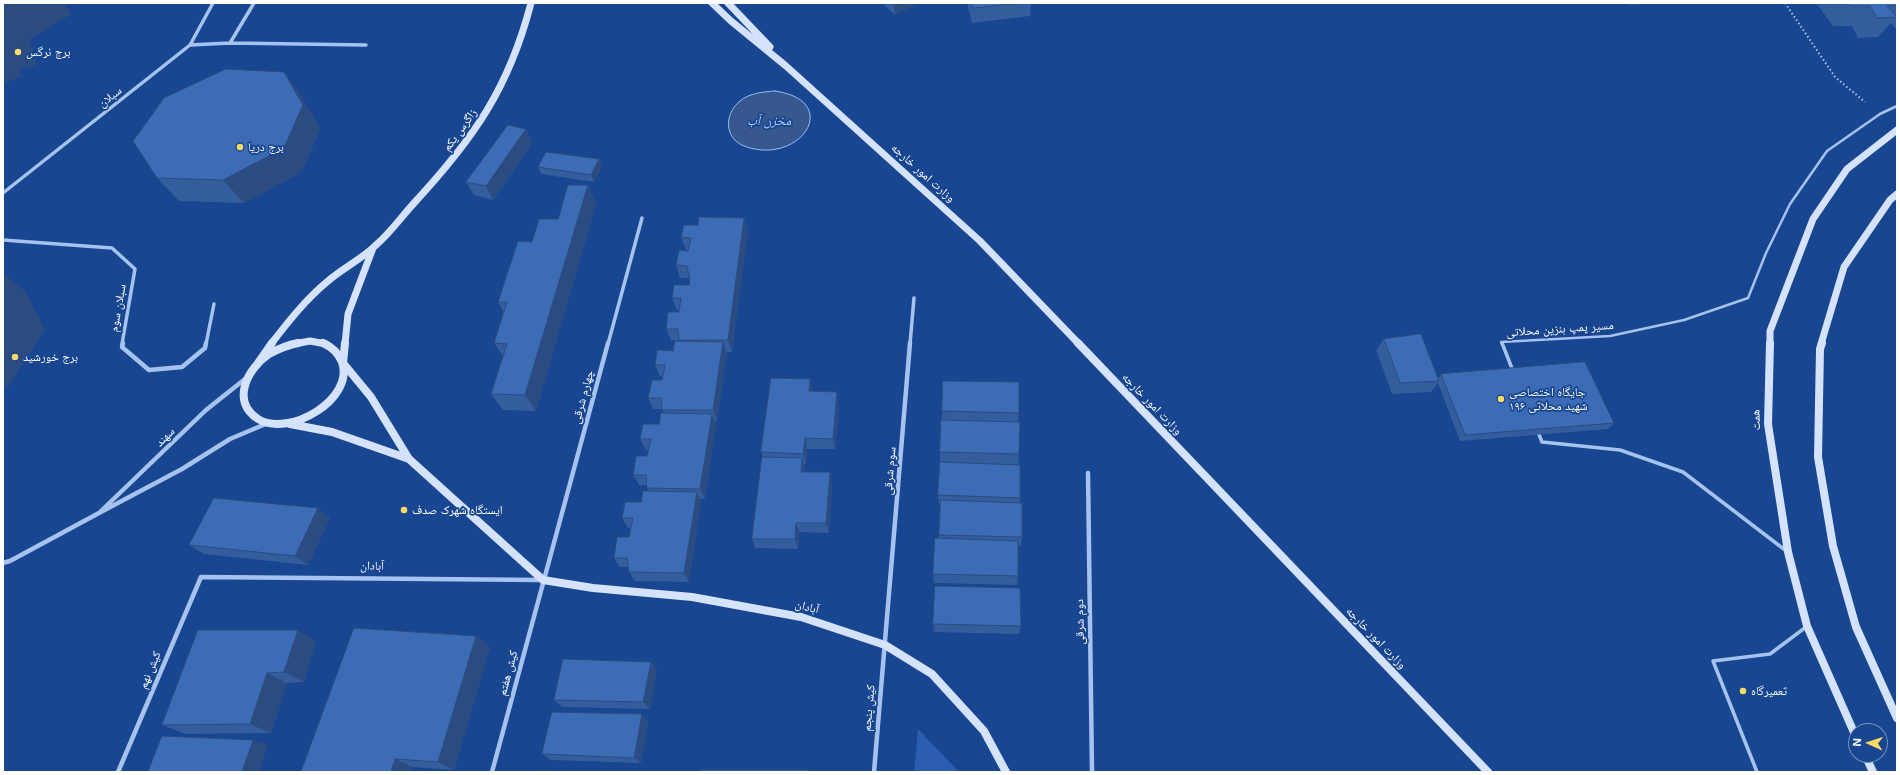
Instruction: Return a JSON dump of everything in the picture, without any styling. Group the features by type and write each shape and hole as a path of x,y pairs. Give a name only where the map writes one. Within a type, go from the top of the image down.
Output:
{"main road":[{"name":"زاگرس یکم","path":"258,363 280,332 322,286 373,248 445,170 481,124 508,75 526,28 531,3"},
{"name":"وزارت امور خارجه","path":"712,3 731,21 786,66 980,240 1488,772"},
{"name":"وزارت امور خارجه","path":"728,3 786,66"},
{"name":"همت","path":"1850,723 1807,626 1788,552 1768,424 1770,331 1813,219 1847,169 1897,130"},
{"path":"1897,194 1890,200 1844,267 1820,350 1818,457 1833,546 1856,626 1897,718"},
{"name":"زاگرس یکم","path":"343,364 348,314 373,248"},
{"path":"287,423 306,417 328,402 336,393 344,378 343,364 338,351 326,344 310,341 292,343 274,351 258,363 247,377 243,393 245,406 254,417 269,423 287,423 332,432 409,459"},
{"path":"343,364 371,397 409,459 543,580"},
{"name":"آبادان","path":"543,580 593,588 692,597 801,617 885,645 932,674 984,731 1006,772"}],"street":[{"name":"سبلان","path":"3,193 190,45 213,3"},
{"path":"230,43 254,3"},
{"path":"190,45 230,43 366,46"},
{"name":"چهارم شرقی","path":"543,580 642,218"},
{"name":"سبلان سوم","path":"3,240 112,248 135,269 122,347 149,370 182,367 205,348 214,304"},
{"name":"سوم شرقی","path":"885,645 914,298"},
{"name":"سهند","path":"99,513 206,410 247,377"},
{"name":"سهند","path":"3,563 10,561 182,469 230,439 269,423"},
{"name":"دوم شرقی","path":"1088,473 1092,772"},
{"name":"آبادان","path":"201,577 543,580"},
{"name":"کیش نهم","path":"118,772 201,577"},
{"name":"کیش هفتم","path":"492,772 543,580"},
{"name":"کیش پنجم","path":"874,772 885,645"}],"lane":[{"name":"مسیر پمپ بنزین محلاتی","path":"1515,378 1501,342 1610,336 1684,320 1748,298 1766,253 1790,204 1827,150 1880,114 1897,106"},
{"path":"1536,428 1542,442 1620,450 1683,472 1788,552"},
{"path":"1757,772 1713,661 1770,654 1807,626"}],"path":[{"path":"1784,3 1835,77 1880,114"}],"shaded area":[{"path":"918,729 959,772 914,772"}],"water":[{"name":"مخزن آب","path":"775,91 796,97 807,107 810,118 806,130 797,140 782,148 764,150 744,146 737,142 730,132 728,125 731,112 735,106 744,98 752,95 761,92"}],"building":[{"path":"971,3 1021,3 973,8"},
{"path":"1848,3 1897,3 1897,5 1887,6 1897,17 1877,18 1870,6 1851,6"},
{"name":"برج دریا","path":"226,69 284,72 303,105 284,148 223,180 157,178 133,141 164,98"},
{"path":"508,125 526,129 486,186 466,182"},
{"path":"546,152 599,159 591,175 538,167"},
{"path":"568,185 588,185 525,395 491,394 507,344 494,343 507,302 498,302 518,241 532,242 539,219 558,219"},
{"path":"699,217 744,218 728,340 679,340 678,329 666,329 668,312 679,312 681,298 672,298 674,285 689,285 690,276 687,266 676,265 679,250 688,251 691,238 681,237 684,225 698,225"},
{"path":"1421,334 1439,381 1400,383 1384,339"},
{"path":"675,341 723,342 713,410 662,410 661,398 648,398 652,380 662,380 665,365 655,365 657,350 673,351"},
{"path":"1585,362 1614,423 1465,435 1441,374"},
{"path":"771,378 810,379 809,391 837,392 833,439 805,438 803,454 761,452"},
{"path":"943,381 1019,382 1019,413 942,411"},
{"path":"661,413 712,414 700,489 647,488 646,475 633,475 636,456 647,456 651,439 640,439 643,424 659,424"},
{"path":"941,420 1020,422 1019,454 940,452"},
{"path":"762,457 802,458 801,472 830,472 826,523 796,523 795,539 752,539"},
{"path":"940,462 1020,465 1020,498 938,495"},
{"path":"643,491 697,492 684,573 629,572 627,558 614,558 617,537 629,537 633,518 622,518 625,502 641,502"},
{"path":"214,498 318,508 295,556 189,545"},
{"path":"941,500 1022,503 1022,537 939,535"},
{"path":"935,538 1018,541 1018,576 933,574"},
{"path":"935,586 1020,588 1021,626 933,624"},
{"path":"354,628 476,636 438,762 395,759 391,772 301,772"},
{"path":"198,630 298,630 284,672 267,673 250,724 162,725"},
{"path":"563,659 651,662 643,702 554,700"},
{"path":"552,712 642,714 634,758 542,754"},
{"path":"162,736 253,740 242,772 148,772"},
{"path":"700,770 809,770 809,772 700,772"}],"place":[{"name":"برج نرگس","path":"18,52"},
{"name":"برج دریا","path":"240,147"},
{"name":"برج خورشید","path":"15,357"},
{"name":"جایگاه اختصاصی ۱۹۶ شهید محلاتی","path":"1501,399"},
{"name":"ایستگاه شهرک صدف","path":"404,510"},
{"name":"تعمیرگاه","path":"1743,691"}]}
